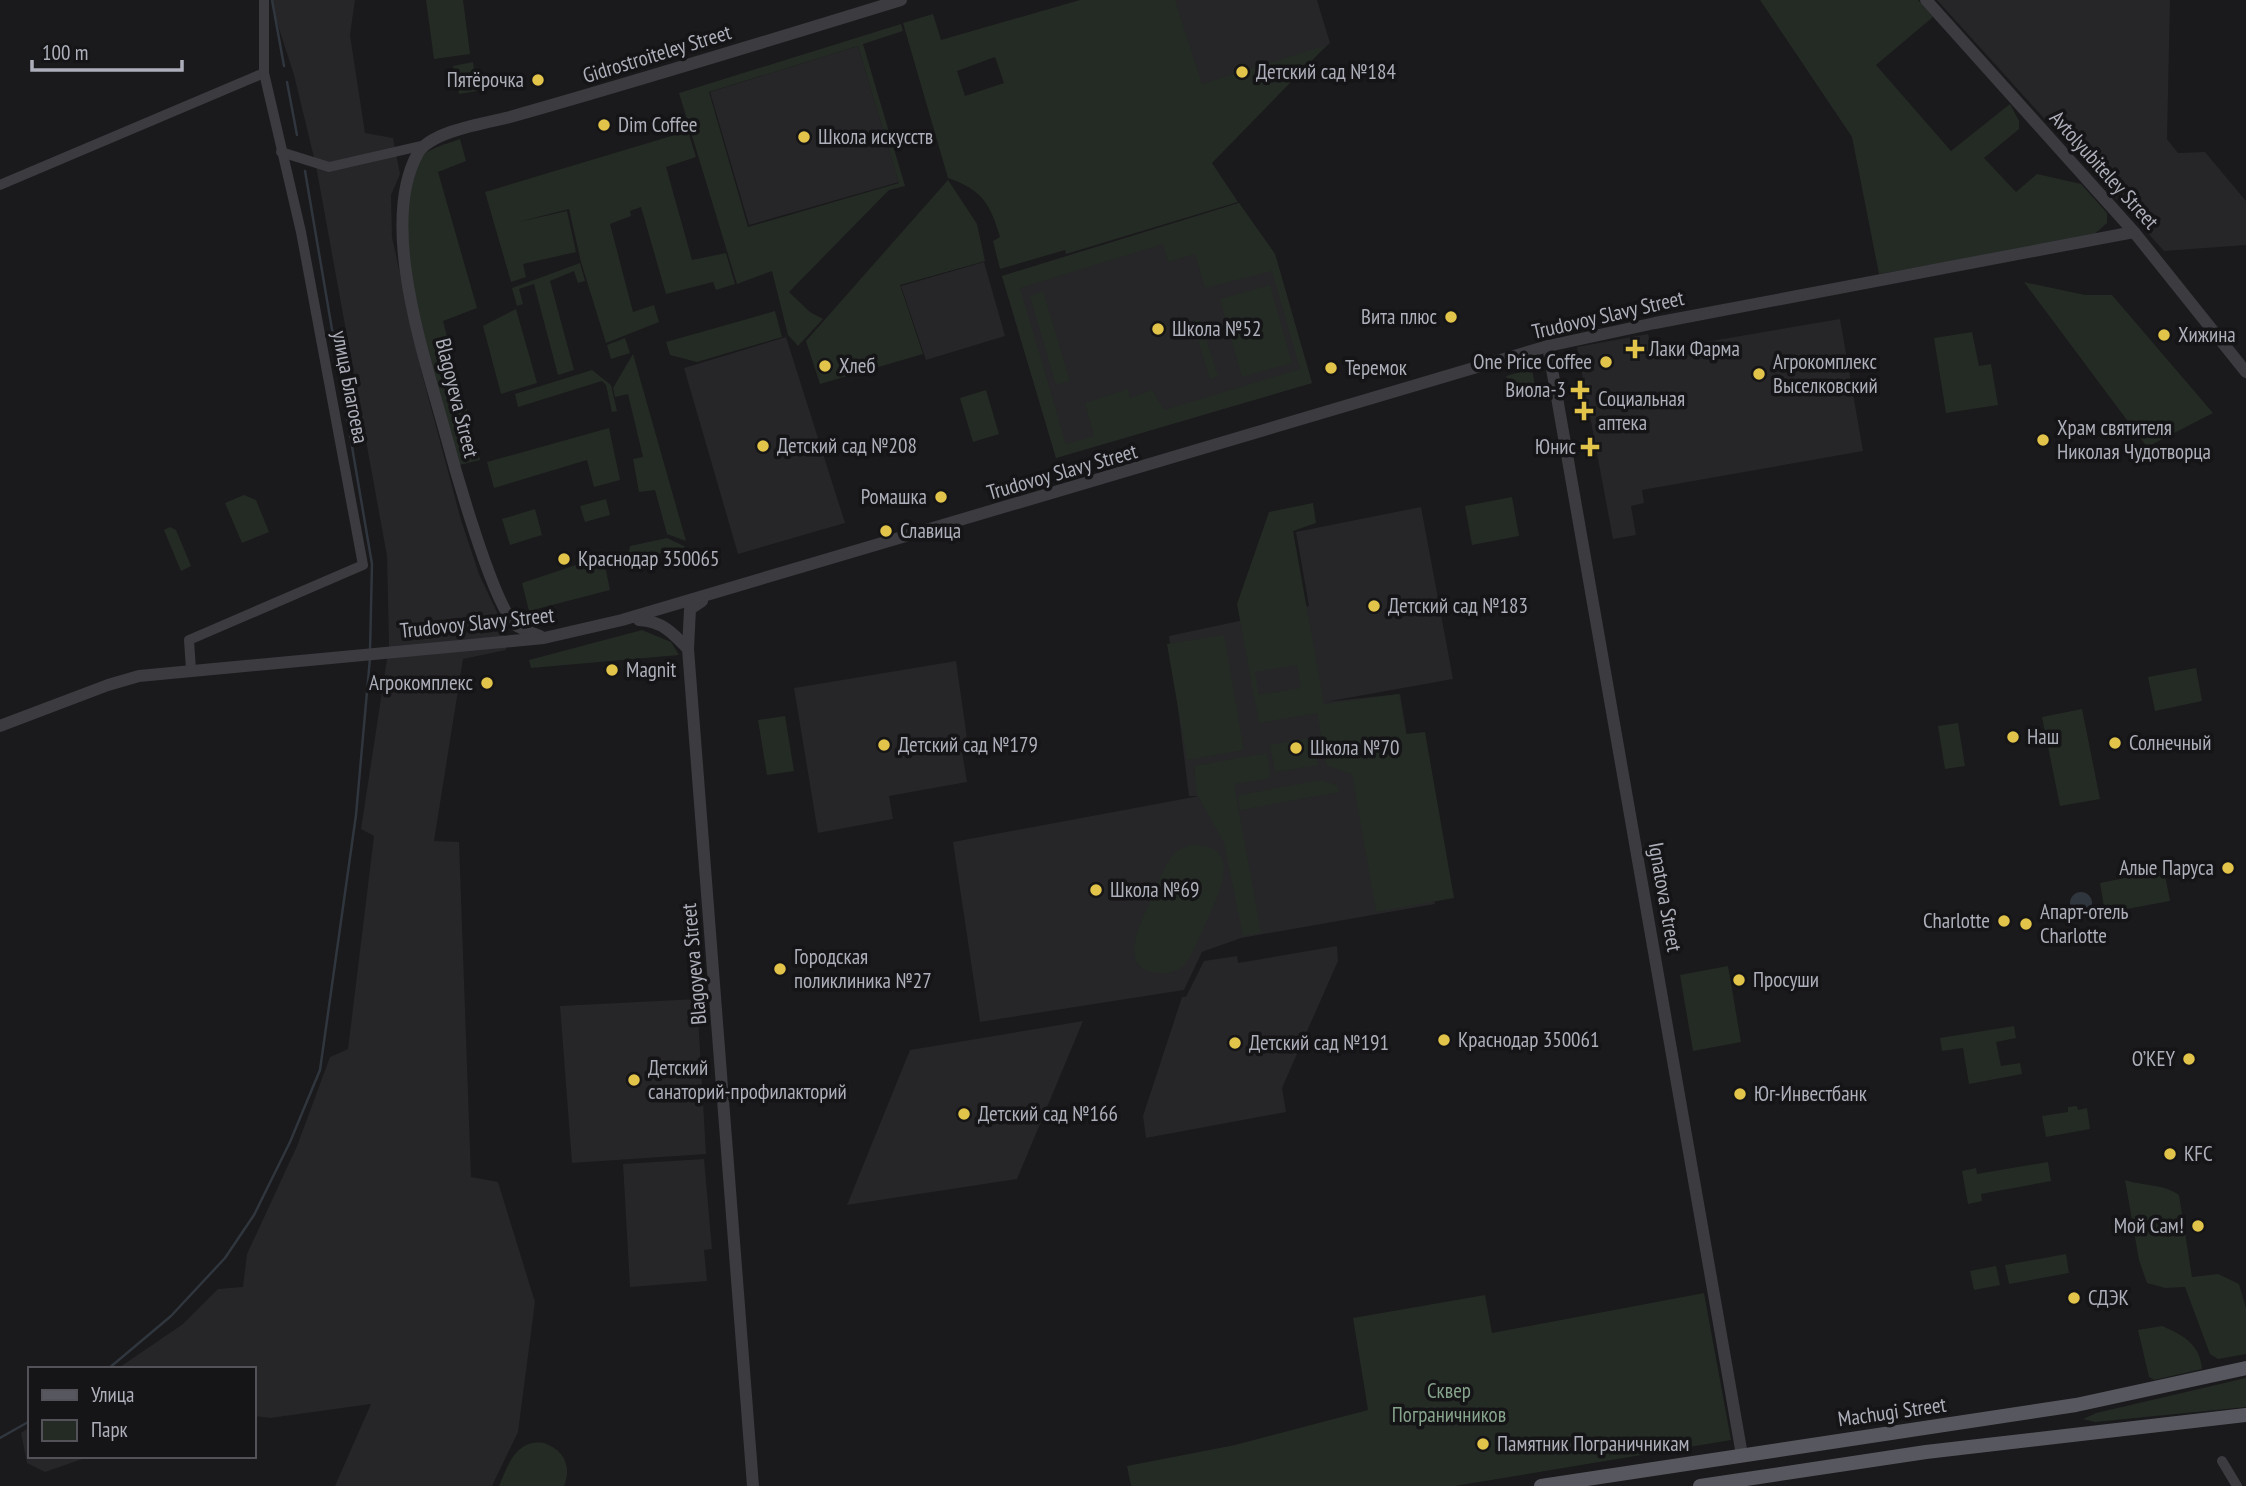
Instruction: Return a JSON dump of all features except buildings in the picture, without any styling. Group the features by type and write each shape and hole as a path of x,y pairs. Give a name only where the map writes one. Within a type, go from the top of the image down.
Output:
{"main road":[{"name":"Machugi Street","path":"1541,1486 2077,1405 2246,1368"},
{"path":"1700,1486 1926,1452 2246,1415"}],"street":[{"name":"улица Благоева","path":"191,670 189,640 363,565 301,232 285,153 264,73 264,0"},
{"name":"Gidrostroiteley Street","path":"425,145 460,130 671,70 899,0"},
{"name":"Avtolyubiteley Street","path":"1926,0 2134,232 2246,372"},
{"path":"0,184 264,73"},
{"path":"285,153 329,167 425,145"},
{"name":"Blagoyeva Street","path":"425,145 415,161 405,192 401,226 403,254 427,364 463,498 508,615 516,625 544,638"},
{"name":"Trudovoy Slavy Street","path":"0,726 139,676 370,656 477,642 544,638 622,620 1548,346 1655,323 2134,232"},
{"name":"Ignatova Street","path":"1548,346 1742,1455"},
{"name":"Blagoyeva Street","path":"715,594 690,609 688,649 753,1486"},
{"path":"622,620 656,622 670,630 688,649"},
{"path":"2222,1461 2237,1486"}],"shaded area":[{"path":"272,0 355,0 350,35 365,133 393,138 400,174 391,195 392,237 421,370 461,520 479,574 503,625 506,650 463,659 434,841 459,842 471,1177 498,1182 535,1302 518,1432 492,1486 335,1486 371,1404 270,1418 256,1416 256,1367 120,1367 183,1324 218,1289 243,1287 247,1254 297,1146 330,1057 348,1049 374,836 361,829 389,646 387,556 316,166 294,75"},
{"name":"Детский сад №184","path":"1164,0 1317,0 1330,43 1268,101 1199,122"},
{"path":"1937,0 2170,0 2167,139 2178,153 2205,152 2246,201 2246,245 2164,251"},
{"name":"Школа искусств","path":"858,46 899,182 749,225 710,92"},
{"name":"Школа №52","path":"1239,203 1275,254 1312,383 1056,458 1002,276"},
{"path":"984,262 1005,336 926,360 901,286"},
{"path":"1840,319 1863,451 1642,490 1644,503 1631,506 1636,535 1613,539 1577,347 1648,334 1653,351"},
{"name":"Детский сад №208","path":"786,337 845,523 738,554 684,368"},
{"path":"1421,507 1453,679 1325,702 1400,694 1435,904 1241,938 1202,952 1184,990 980,1022 953,842 1199,796 1189,796 1169,636 1309,606 1296,532"},
{"name":"Детский сад №179","path":"956,661 967,738 962,752 967,782 889,796 893,819 818,833 794,688"},
{"path":"2081,892 2089,895 2092,903 2089,911 2081,914 2073,911 2070,903 2073,895"},
{"name":"Детский сад №191","path":"1337,946 1338,961 1282,1088 1286,1112 1146,1138 1143,1116 1182,997 1186,997 1204,961 1237,956 1238,963"},
{"name":"Детский санаторий-профилакторий","path":"697,999 706,1154 572,1163 560,1006"},
{"name":"Детский сад №166","path":"1083,1021 1017,1179 847,1205 910,1050"},
{"path":"704,1159 712,1249 704,1250 707,1281 630,1287 623,1164"},
{"path":"28,1428 28,1458 85,1458 45,1472 27,1463 21,1433"}],"green space":[{"path":"426,0 463,0 470,54 434,59"},
{"path":"1080,0 1175,0 1202,84 1327,45 1212,163 1238,202 1066,254 1065,250 1000,269 993,241 1000,237 988,207 977,193 948,178 903,23 933,14 941,40","holes":["995,57 1004,83 965,96 957,71"]},
{"path":"1760,0 1918,0 1933,17 1876,65 1951,151 2010,104 2019,121 2019,129 1984,158 2016,192 2037,174 2081,184 2107,213 2107,223 2091,237 1879,274 1852,137"},
{"path":"901,24 903,31 863,44 905,186 889,190 789,292 810,312 823,319 798,346 788,335 772,271 737,284 679,93","holes":["858,46 899,183 748,227 709,92"]},
{"path":"473,62 477,91 459,94 453,66"},
{"path":"688,131 696,157 666,167 692,260 726,253 735,284 716,290 713,282 666,294 641,207 630,211 631,216 610,224 633,312 654,305 659,322 606,343 581,262 569,209 514,223 567,211 576,252 523,264 526,277 511,282 485,192"},
{"path":"460,139 466,161 438,172 477,308 443,321 480,460 455,466 417,307 407,220 411,184 422,157 434,148"},
{"path":"948,180 977,224 985,261 900,285 923,354 820,384 806,341"},
{"path":"1239,203 1275,254 1312,383 1056,458 1002,276","holes":["1163,244 1168,262 1195,254 1205,288 1272,271 1300,369 1164,410 1152,390 1130,398 1128,389 1085,403 1094,436 1066,444 1020,288"]},
{"path":"580,263 585,281 578,283 574,271 550,281 574,370 558,375 534,284 519,289 523,304 517,306 512,288"},
{"path":"2024,282 2085,295 2112,295 2213,413 2147,447"},
{"path":"1270,285 1292,363 1242,377 1220,299"},
{"path":"1043,291 1070,381 1056,385 1030,296"},
{"path":"516,309 537,383 501,394 483,326"},
{"path":"775,311 782,337 697,362 670,355 666,342"},
{"path":"1200,319 1218,376 1210,379 1192,321"},
{"path":"1972,332 1979,366 1991,364 1998,405 1946,413 1934,338"},
{"path":"625,338 630,353 611,359 607,345"},
{"path":"633,354 686,541 667,534 655,490 639,492 633,459 643,457 628,394 615,397 613,388"},
{"path":"1532,369 1535,386 1512,390 1506,376"},
{"path":"592,370 611,385 617,411 612,412 606,385 602,381 518,407 515,394"},
{"path":"986,390 999,434 973,442 960,398"},
{"path":"609,428 620,480 594,487 587,460 494,488 487,462"},
{"path":"244,495 256,500 269,532 242,543 225,503"},
{"path":"1512,497 1519,536 1472,545 1465,506"},
{"path":"606,499 610,515 585,522 580,506"},
{"path":"1313,503 1316,523 1293,531 1324,704 1399,694 1406,734 1425,732 1454,898 1376,912 1352,774 1327,766 1317,713 1259,723 1237,604 1269,512","holes":["1297,665 1301,688 1259,695 1255,672"]},
{"path":"535,509 542,535 510,545 502,519"},
{"path":"170,527 176,530 191,566 181,571 164,530"},
{"path":"667,538 686,547 627,562 630,546"},
{"path":"603,556 610,590 529,611 522,583"},
{"path":"642,630 671,642 679,655 531,668 529,660"},
{"path":"1224,635 1244,750 1187,760 1167,644"},
{"path":"2196,668 2202,701 2155,711 2148,677"},
{"path":"2082,709 2100,799 2060,806 2042,717"},
{"path":"785,716 794,771 767,775 758,720"},
{"path":"1958,723 1965,766 1945,769 1938,726"},
{"path":"1313,737 1318,765 1275,772 1270,745"},
{"path":"1267,753 1271,778 1234,784 1261,933 1243,936 1224,843 1197,794 1194,766"},
{"path":"1322,780 1338,786 1339,792 1240,810 1238,795"},
{"path":"1191,845 1208,847 1219,853 1223,863 1220,889 1195,947 1184,965 1178,970 1164,973 1148,971 1139,964 1135,955 1138,929 1170,859 1179,850"},
{"path":"2164,870 2170,901 2105,913 2100,883"},
{"path":"1728,966 1741,1042 1693,1051 1680,975"},
{"path":"2014,1026 2016,1038 1996,1042 2001,1066 2020,1063 2022,1074 1969,1084 1963,1048 1942,1051 1940,1038"},
{"path":"2077,1106 2078,1110 2087,1108 2090,1129 2046,1137 2042,1116 2068,1112 2068,1107"},
{"path":"2048,1162 2051,1181 1981,1194 1982,1201 1968,1204 1962,1171 1976,1168 1977,1174"},
{"path":"2125,1180 2167,1189 2179,1195 2192,1277 2218,1274 2239,1284 2246,1308 2246,1354 2218,1359 2210,1354 2185,1287 2165,1288 2147,1283 2139,1260"},
{"path":"2066,1254 2069,1273 2009,1284 2005,1265"},
{"path":"1996,1266 2000,1285 1974,1290 1970,1271"},
{"name":"Сквер Пограничников","path":"1704,1293 1731,1440 1455,1486 1131,1486 1127,1466 1235,1445 1368,1410 1353,1318 1485,1295 1492,1333"},
{"path":"2162,1326 2190,1342 2198,1353 2202,1369 2154,1380 2149,1377 2138,1330"},
{"path":"2246,1378 2246,1407 2095,1422 2083,1419 2096,1413"},
{"path":"534,1443 544,1443 557,1450 564,1460 567,1472 564,1486 499,1486 510,1462 520,1449"}],"waterway":[{"path":"272,0 284,66"},
{"path":"287,82 297,135"},
{"path":"305,171 372,564 370,651"},
{"path":"110,1367 171,1316 225,1258 254,1215 290,1142 320,1070 356,815 370,658"},
{"path":"0,1438 28,1422"}],"place":[{"name":"Детский сад №184","path":"1242,72"},
{"name":"Пятёрочка","path":"538,80"},
{"name":"Dim Coffee","path":"604,125"},
{"name":"Школа искусств","path":"804,137"},
{"name":"Вита плюс","path":"1451,317"},
{"name":"Школа №52","path":"1158,329"},
{"name":"Хижина","path":"2164,335"},
{"name":"Лаки Фарма","path":"1635,349"},
{"name":"One Price Coffee","path":"1606,362"},
{"name":"Хлеб","path":"825,366"},
{"name":"Теремок","path":"1331,368"},
{"name":"Агрокомплекс Выселковский","path":"1759,374"},
{"name":"Виола-3","path":"1580,390"},
{"name":"Социальная аптека","path":"1584,411"},
{"name":"Храм святителя Николая Чудотворца","path":"2043,440"},
{"name":"Детский сад №208","path":"763,446"},
{"name":"Юнис","path":"1590,447"},
{"name":"Ромашка","path":"941,497"},
{"name":"Славица","path":"886,531"},
{"name":"Краснодар 350065","path":"564,559"},
{"name":"Детский сад №183","path":"1374,606"},
{"name":"Magnit","path":"612,670"},
{"name":"Агрокомплекс","path":"487,683"},
{"name":"Наш","path":"2013,737"},
{"name":"Солнечный","path":"2115,743"},
{"name":"Детский сад №179","path":"884,745"},
{"name":"Школа №70","path":"1296,748"},
{"name":"Алые Паруса","path":"2228,868"},
{"name":"Школа №69","path":"1096,890"},
{"name":"Charlotte","path":"2004,921"},
{"name":"Апарт-отель Charlotte","path":"2026,924"},
{"name":"Городская поликлиника №27","path":"780,969"},
{"name":"Просуши","path":"1739,980"},
{"name":"Краснодар 350061","path":"1444,1040"},
{"name":"Детский сад №191","path":"1235,1043"},
{"name":"O’KEY","path":"2189,1059"},
{"name":"Детский санаторий-профилакторий","path":"634,1080"},
{"name":"Юг-Инвестбанк","path":"1740,1094"},
{"name":"Детский сад №166","path":"964,1114"},
{"name":"KFC","path":"2170,1154"},
{"name":"Мой Сам!","path":"2198,1226"},
{"name":"СДЭК","path":"2074,1298"},
{"name":"Памятник Пограничникам","path":"1483,1444"}]}
